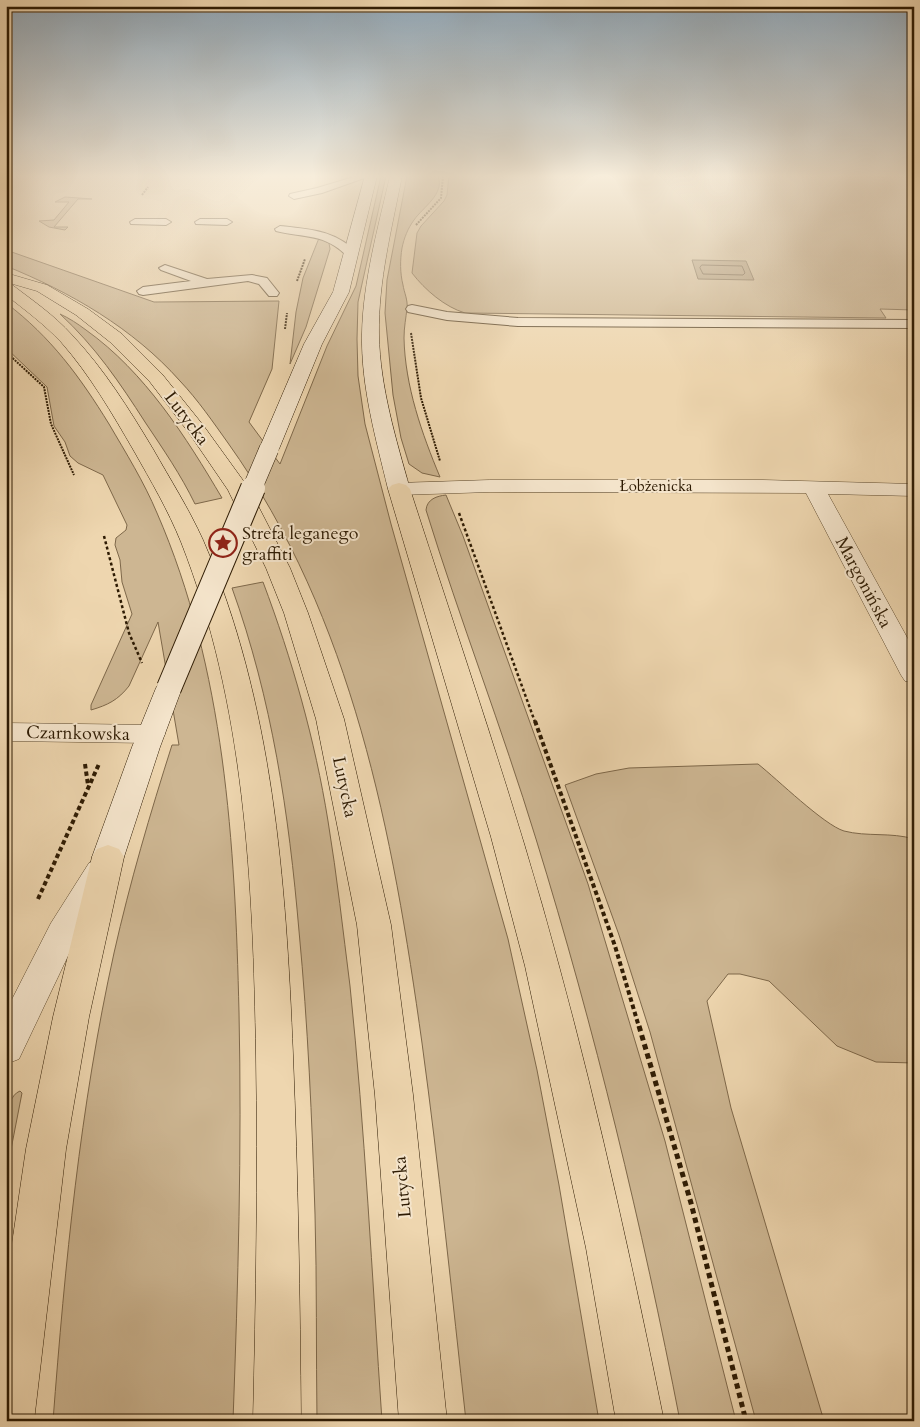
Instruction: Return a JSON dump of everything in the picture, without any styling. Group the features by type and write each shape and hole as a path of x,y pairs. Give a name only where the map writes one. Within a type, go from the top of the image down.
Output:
{"main road":[{"path":"10,1421 46,1149 71,1017 108,857 169,688 314,344 341,292 354,243"},
{"path":"383,243 375,283 371,328 376,384 382,420 399,489 503,828 542,966 603,1230 640,1421"},
{"name":"Lutycka","path":"6,277 42,288 82,312 116,338 156,378 196,429 239,490 278,568 296,613 322,690 364,872 374,926 394,1095 423,1421"},
{"path":"6,287 54,326 92,369 124,418 167,491 192,542 208,583 223,631 242,709 258,805 270,924 278,1164 277,1421"},
{"name":"Łobżenicka","path":"399,489 450,487 763,486 914,490"},
{"name":"Margonińska","path":"814,488 914,675"},
{"name":"Czarnkowska","path":"6,732 151,734"},
{"path":"6,1048 63,932 108,857"}],"lane":[{"path":"338,243 351,254"},
{"path":"165,268 206,282"},
{"path":"143,291 206,282 253,278 263,281 273,293"},
{"path":"412,309 447,316 518,322 914,324"}],"path":[{"path":"6,352 44,387 51,424 74,475"},
{"path":"450,487 586,858 615,946 691,1202 746,1421"},
{"path":"104,536 130,633 145,671"},
{"path":"37,900 88,786 85,761"}],"shaded area":[{"path":"317,243 329,243 330,249 306,327 290,364 296,312 303,278"},
{"path":"366,243 371,243 358,302 358,376 365,424 391,524 508,939 537,1070 559,1185 599,1421 466,1421 440,1184 422,1043 397,886 381,807 361,730 337,655 307,581 271,510 228,443 187,388 142,344 99,313 54,287 6,266 6,250 154,302 279,301 272,369 249,422 280,464 327,346 356,286"},
{"path":"394,243 403,243 401,266 407,305 404,338 405,356 411,392 421,427 440,477 422,473 409,464 401,438 393,395 385,313 387,280"},
{"path":"416,243 914,243 914,310 880,309 886,318 465,313 450,307 436,297 412,273"},
{"path":"6,303 51,344 76,374 109,424 141,479 152,501 180,572 198,633 212,695 229,821 234,885 239,1012 239,1216 233,1421 53,1421 75,1186 102,1011 120,927 148,822 172,745 179,745 158,622 129,686 112,701 91,710 91,705 132,614 122,582 120,560 115,545 116,538 126,530 127,525 103,475 78,463 70,456 65,442 54,426 47,387 6,348"},
{"path":"60,314 80,326 127,365 179,429 222,498 195,504 172,462 116,379 85,339"},
{"path":"446,495 463,536 588,884 665,1141 736,1421 680,1421 650,1274 616,1128 558,911 523,798 426,510 430,501 436,497"},
{"path":"263,582 284,640 302,700 323,791 334,862 350,986 360,1094 382,1421 317,1421 316,1240 313,1143 305,1002 295,887 284,800 268,714 246,630 232,588"},
{"path":"758,764 813,811 835,827 853,833 914,839 914,1063 876,1062 837,1046 769,981 740,974 728,974 707,1001 731,1108 824,1421 756,1421 650,1032 619,935 565,785 596,774 629,768"},
{"path":"20,1091 22,1093 6,1175 5,1142 7,1116 9,1105 14,1096"}],"water":[{"path":"692,260 746,261 754,280 698,279"}],"place":[{"name":"Strefa leganego graffiti","path":"223,543"}]}
